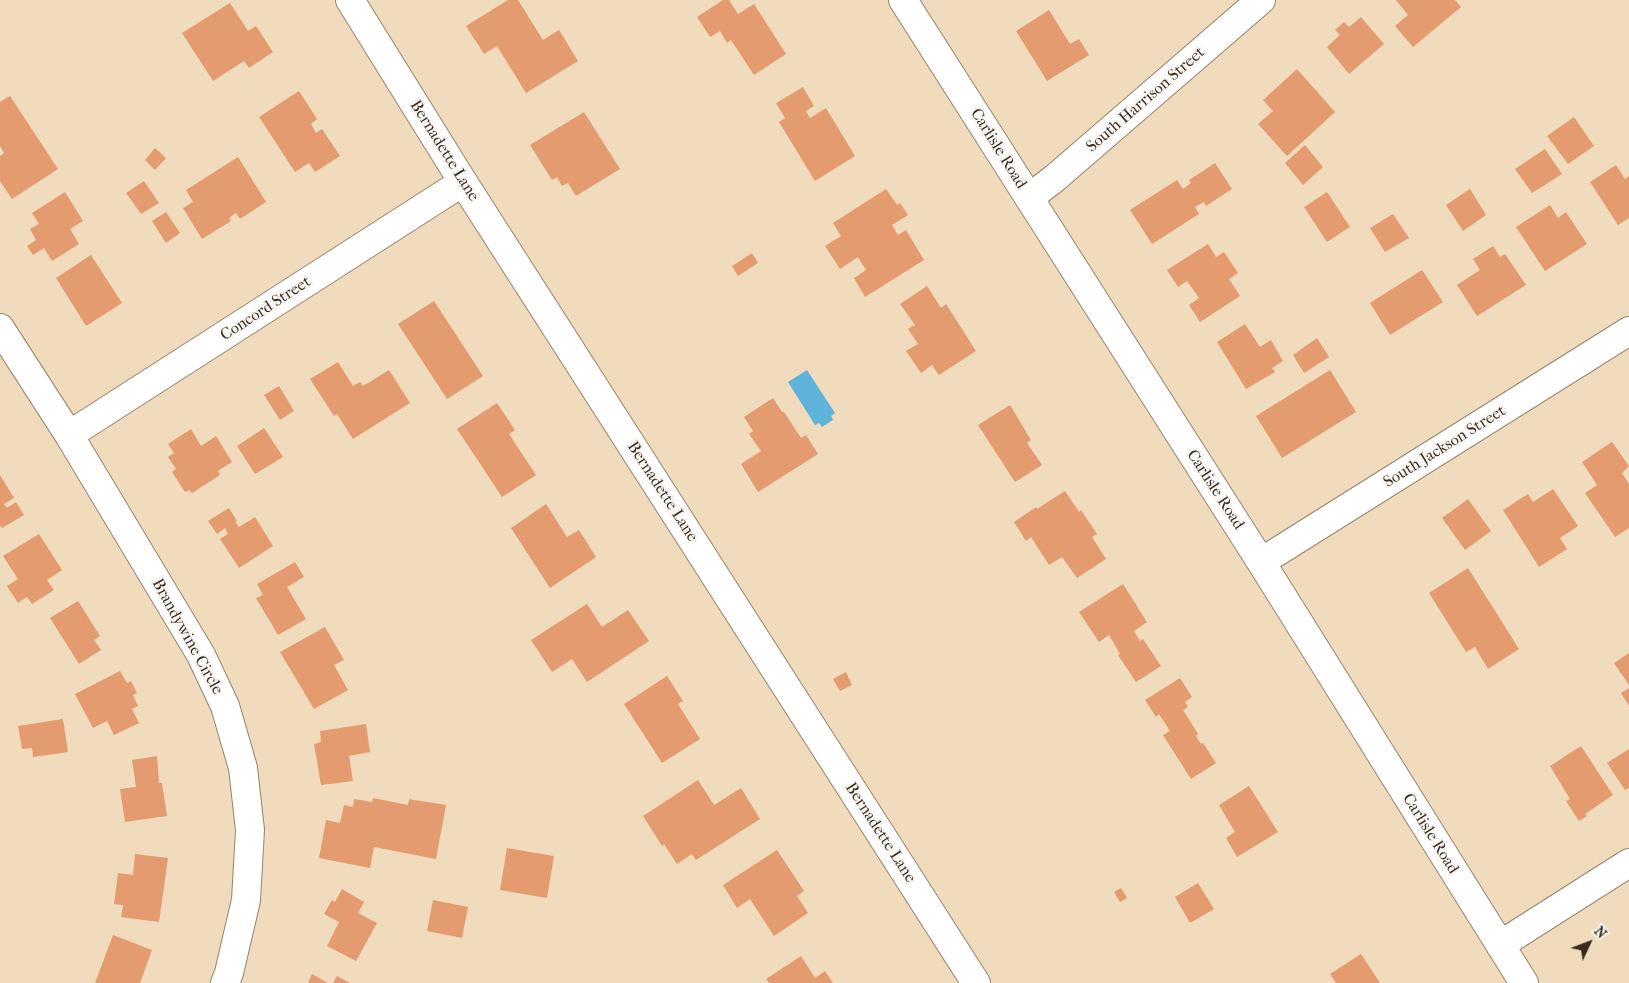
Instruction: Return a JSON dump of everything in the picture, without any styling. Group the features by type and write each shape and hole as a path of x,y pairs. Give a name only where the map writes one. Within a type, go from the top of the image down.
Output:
{"street":[{"name":"Bernadette Lane","path":"350,0 463,182 976,983"},
{"name":"Carlisle Road","path":"903,0 1261,562 1524,983"},
{"name":"South Harrison Street","path":"1029,198 1055,178 1261,0"},
{"name":"Concord Street","path":"69,434 463,182"},
{"name":"Brandywine Circle","path":"0,328 69,434 201,656 225,706 242,768 250,830 246,900 225,983"},
{"name":"South Jackson Street","path":"1261,562 1629,331"},
{"path":"1500,945 1629,863"}],"water":[{"path":"807,370 835,413 831,416 833,420 822,427 819,423 815,425 788,382"}],"building":[{"path":"508,0 518,0 543,40 559,30 578,61 526,93 497,46 484,54 466,26"},
{"path":"723,0 729,0 738,14 754,4 786,54 754,75 731,40 727,43 720,31 710,37 697,17"},
{"path":"1396,0 1455,0 1461,7 1413,47 1395,26 1408,15"},
{"path":"230,3 248,31 256,26 273,52 249,68 244,61 213,81 182,33"},
{"path":"1049,10 1070,44 1079,39 1089,55 1047,81 1016,31"},
{"path":"1361,17 1384,44 1349,74 1327,47 1340,35 1335,30 1344,22 1349,27"},
{"path":"1297,69 1335,112 1287,156 1258,124 1273,111 1263,100"},
{"path":"803,87 814,106 806,111 810,118 826,108 855,156 815,181 779,122 785,118 776,103"},
{"path":"299,91 317,119 311,124 316,133 322,129 340,156 315,172 309,163 295,172 259,117"},
{"path":"10,96 58,169 12,199 0,181 0,156 4,153 0,146 0,102"},
{"path":"584,112 620,169 576,196 568,183 562,186 557,177 552,180 530,145"},
{"path":"1574,117 1594,146 1568,164 1547,136"},
{"path":"1305,145 1323,167 1303,185 1285,163"},
{"path":"155,148 166,158 155,170 145,160"},
{"path":"1545,149 1562,174 1532,193 1515,169"},
{"path":"238,157 266,202 240,219 236,213 229,218 231,221 202,239 183,208 193,202 186,190"},
{"path":"1215,163 1232,189 1206,206 1204,202 1195,207 1199,214 1152,244 1130,210 1177,180 1183,189 1191,183 1189,180"},
{"path":"1616,165 1625,179 1629,176 1629,218 1618,225 1590,182"},
{"path":"144,181 159,203 141,214 126,193"},
{"path":"886,189 897,205 900,203 908,215 892,225 898,235 906,230 924,260 865,297 854,278 866,270 858,257 840,269 825,246 841,236 833,223"},
{"path":"1470,189 1486,215 1463,231 1446,205"},
{"path":"65,192 83,221 70,229 79,244 52,261 44,248 33,255 27,246 36,240 30,229 39,224 32,213"},
{"path":"1327,192 1350,227 1327,242 1304,207"},
{"path":"1550,205 1558,218 1566,212 1587,244 1545,271 1516,227"},
{"path":"166,212 180,233 166,243 152,221"},
{"path":"1393,214 1409,238 1385,252 1370,228"},
{"path":"1208,244 1216,257 1224,252 1238,273 1229,279 1240,296 1200,322 1189,305 1199,298 1187,281 1178,287 1167,270"},
{"path":"1493,246 1500,257 1505,254 1526,285 1477,316 1457,285 1480,270 1473,259"},
{"path":"752,253 758,263 738,276 732,266"},
{"path":"91,255 122,303 86,326 56,278"},
{"path":"1422,270 1443,302 1390,335 1370,303"},
{"path":"927,286 941,308 946,304 976,351 939,375 932,365 921,373 906,351 918,344 908,329 915,325 900,304"},
{"path":"434,301 483,376 447,399 398,324"},
{"path":"1245,324 1260,347 1271,340 1283,361 1272,368 1275,372 1246,389 1217,342"},
{"path":"1317,338 1329,357 1304,373 1293,355"},
{"path":"338,362 353,386 360,382 363,386 389,370 410,403 353,439 337,414 334,416 310,379"},
{"path":"1330,370 1356,412 1282,458 1256,416"},
{"path":"279,386 294,411 280,420 264,395"},
{"path":"773,398 801,438 806,435 818,454 758,492 741,464 761,451 749,434 753,431 744,417"},
{"path":"497,403 515,430 509,434 536,475 502,497 457,429"},
{"path":"1010,405 1031,440 1027,443 1042,465 1015,482 978,425"},
{"path":"264,428 283,457 255,474 237,446"},
{"path":"191,429 201,446 216,436 232,462 218,471 220,475 192,493 189,490 185,492 172,472 176,469 168,457 174,453 168,444"},
{"path":"1612,442 1629,466 1622,473 1629,484 1629,528 1615,537 1585,493 1597,485 1582,462"},
{"path":"0,475 14,498 4,504 7,508 16,502 24,515 2,528 0,525"},
{"path":"1553,489 1578,526 1560,538 1567,549 1539,567 1503,510 1528,494 1533,502"},
{"path":"1065,491 1097,534 1092,537 1106,559 1077,578 1062,557 1049,565 1031,537 1026,541 1014,522"},
{"path":"1468,499 1491,531 1465,550 1442,518"},
{"path":"546,504 567,537 579,530 596,557 550,588 511,528"},
{"path":"229,508 239,527 255,517 273,546 239,568 220,539 228,534 225,528 217,534 208,521"},
{"path":"39,534 62,570 47,580 54,590 32,604 27,597 18,603 7,586 18,579 3,556"},
{"path":"295,562 304,577 287,587 306,619 278,635 256,598 263,595 257,584"},
{"path":"1468,568 1519,649 1488,669 1475,647 1466,652 1429,593"},
{"path":"1123,584 1147,622 1134,631 1140,641 1143,639 1161,666 1136,682 1118,655 1120,654 1109,635 1099,642 1079,612"},
{"path":"78,601 100,636 94,640 101,650 79,664 50,618"},
{"path":"587,604 602,627 628,610 649,641 587,682 572,659 552,672 531,640"},
{"path":"325,627 344,660 334,665 348,690 314,709 280,652"},
{"path":"1629,653 1629,685 1614,663"},
{"path":"120,671 127,683 131,681 137,693 133,695 138,706 132,709 139,723 114,735 107,721 93,728 75,694"},
{"path":"846,672 852,685 840,691 833,679"},
{"path":"667,676 683,701 678,704 700,739 662,763 624,704"},
{"path":"1180,678 1192,697 1185,702 1188,707 1183,710 1198,734 1196,736 1216,763 1191,779 1163,735 1170,731 1159,714 1156,717 1145,700"},
{"path":"1629,688 1629,706 1621,693"},
{"path":"63,719 68,752 33,757 32,748 22,749 18,726"},
{"path":"366,724 370,752 349,756 353,781 321,785 314,744 321,742 320,731"},
{"path":"1581,746 1613,795 1585,814 1587,816 1579,821 1566,801 1570,799 1550,766"},
{"path":"1629,749 1629,788 1625,790 1607,763"},
{"path":"157,756 159,783 162,783 167,816 125,822 120,789 136,787 132,760"},
{"path":"698,780 714,805 741,788 760,819 696,860 692,854 677,864 664,844 662,846 643,816"},
{"path":"1249,786 1278,832 1237,857 1226,838 1235,832 1219,805"},
{"path":"373,798 408,805 409,799 446,805 436,859 374,847 370,868 319,858 326,820 340,823 344,805 353,807 354,799 372,802"},
{"path":"507,848 554,856 547,898 500,890"},
{"path":"777,850 804,891 797,896 808,913 774,936 750,899 737,908 723,885"},
{"path":"135,854 168,858 159,922 121,917 123,905 114,904 118,873 133,875"},
{"path":"1198,883 1214,909 1190,923 1175,897"},
{"path":"1121,888 1127,898 1120,902 1114,892"},
{"path":"342,889 364,902 358,913 377,923 356,961 327,946 339,922 324,914 332,900 335,902"},
{"path":"433,900 468,907 462,938 427,931"},
{"path":"113,935 152,950 140,983 95,983"},
{"path":"1361,954 1380,983 1336,983 1330,974"},
{"path":"801,956 815,978 825,971 833,983 769,983 766,979"},
{"path":"312,974 328,983 308,983"},
{"path":"337,976 350,983 333,983"}]}
